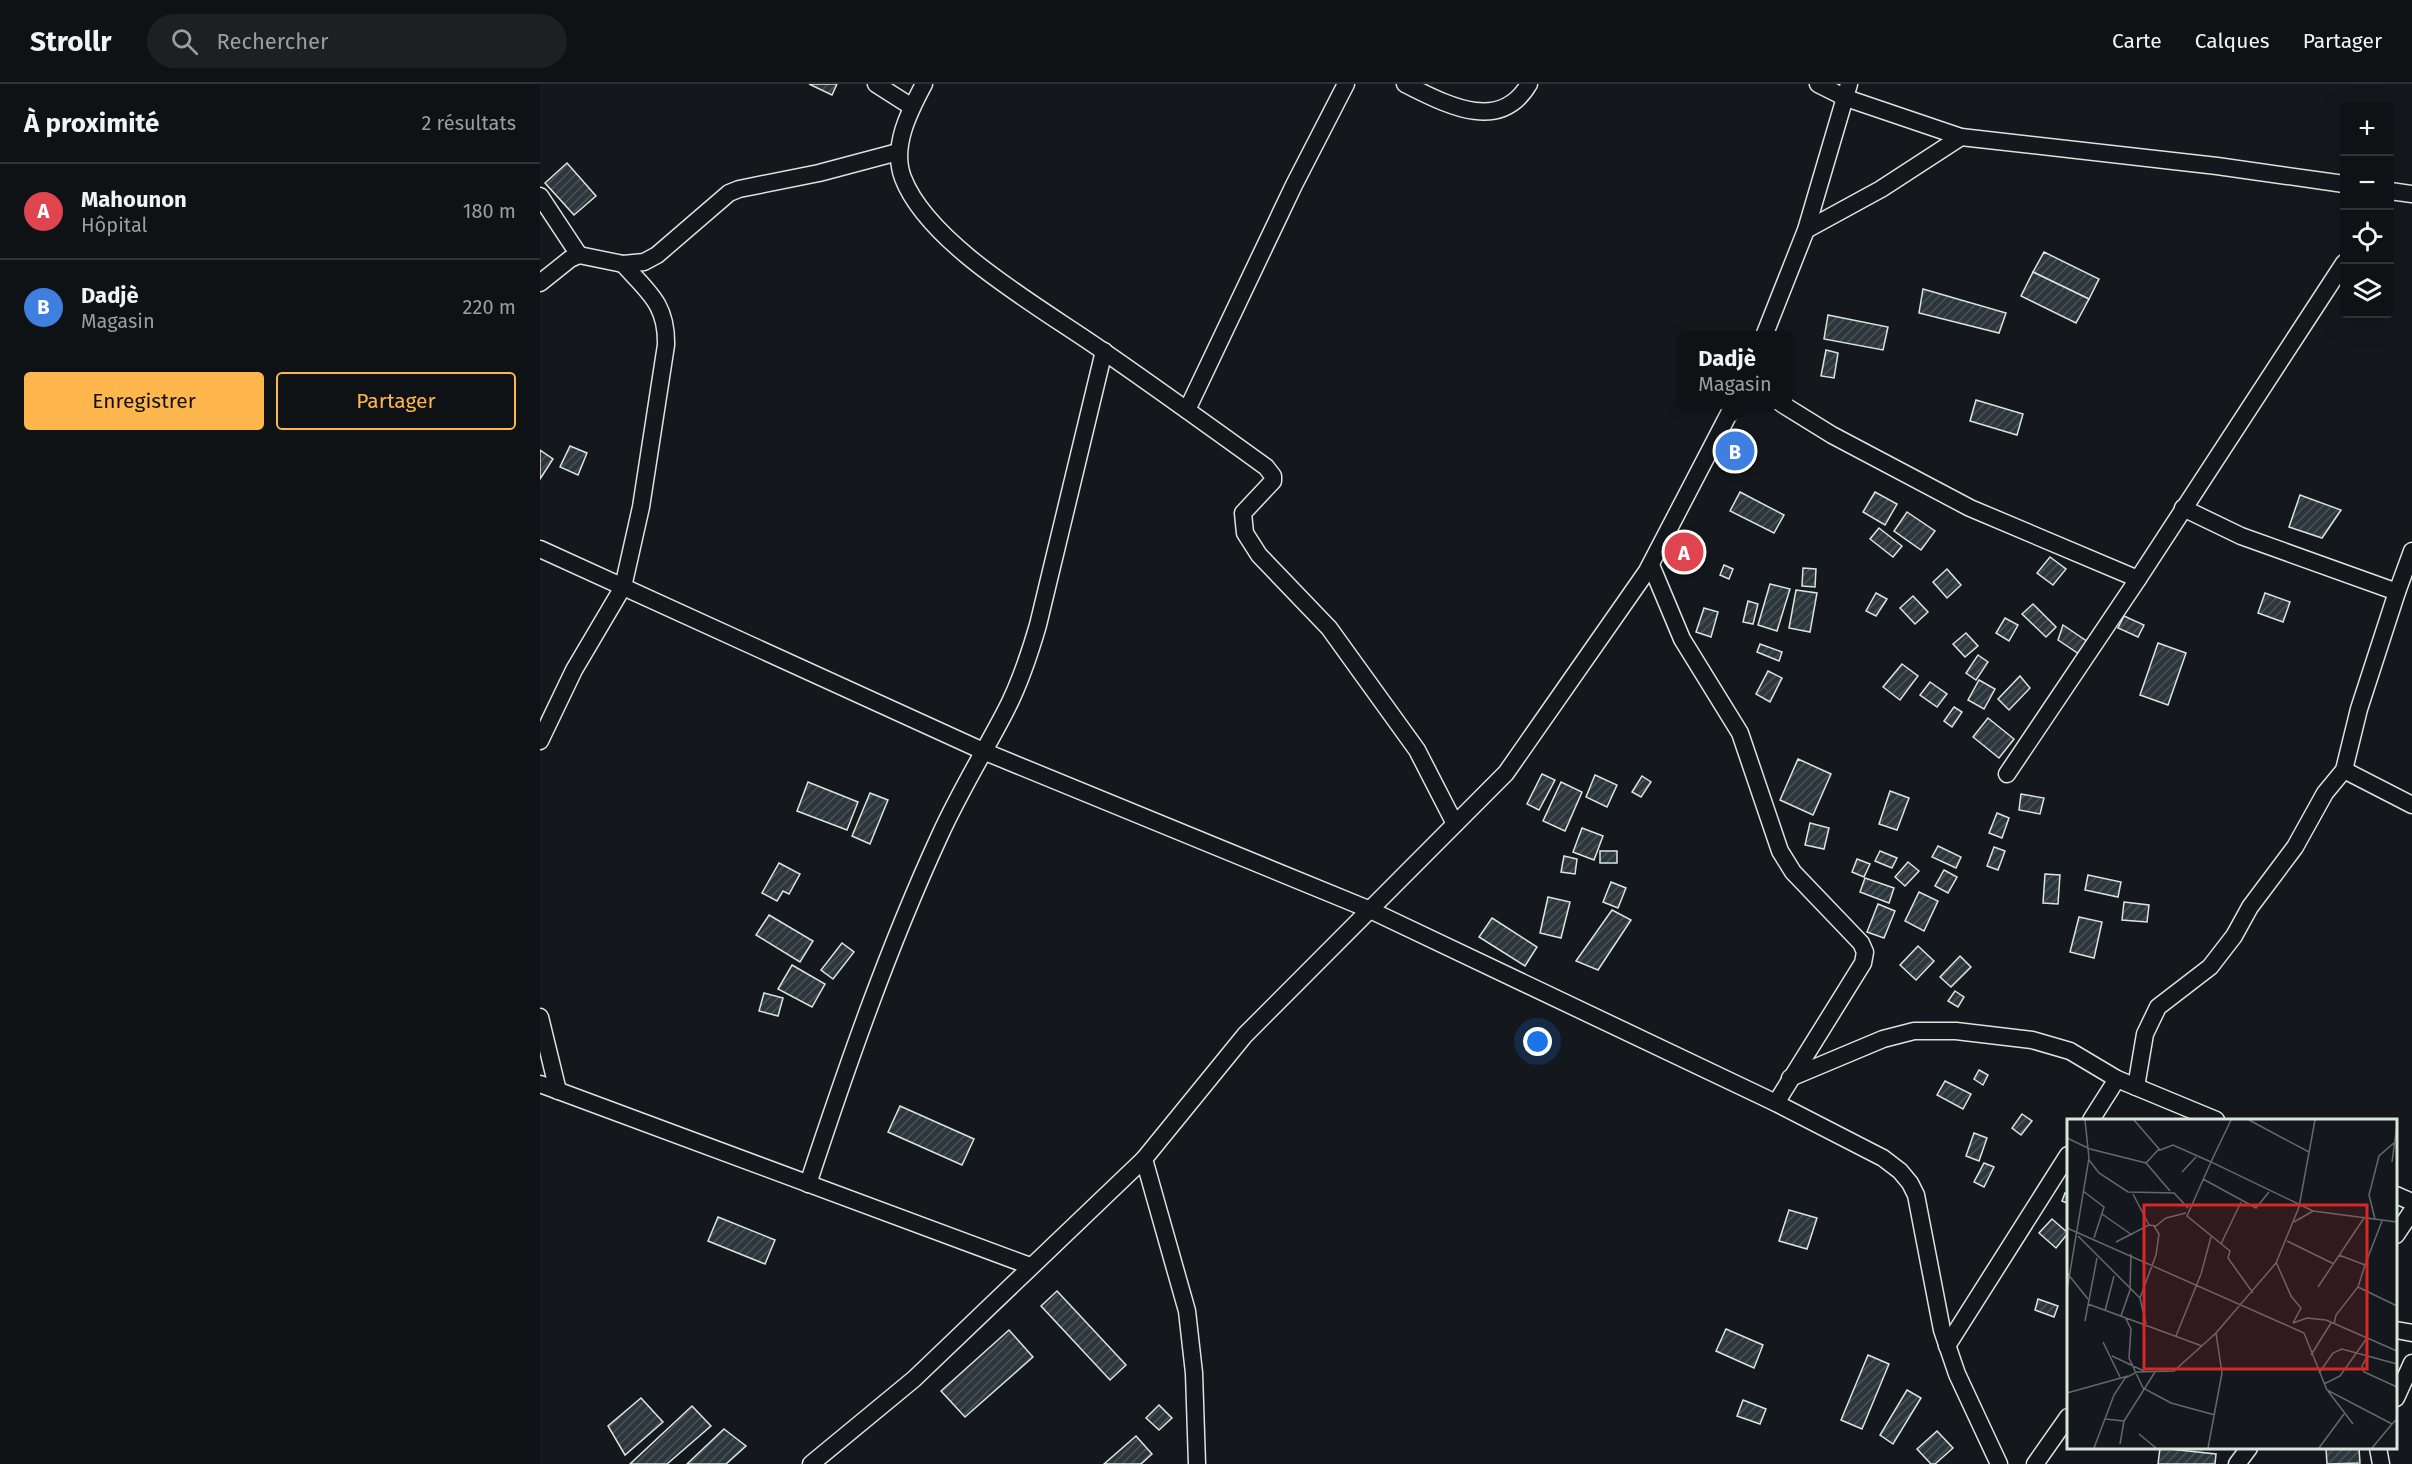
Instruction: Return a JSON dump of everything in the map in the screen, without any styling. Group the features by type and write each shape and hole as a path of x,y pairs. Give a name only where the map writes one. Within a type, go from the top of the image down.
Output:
{"street":[{"path":"876,84 912,106"},
{"path":"924,84 912,106 898,152 903,178 930,221 966,256 1266,467 1273,476 1274,482 1244,513 1245,533 1259,555 1329,627 1417,750 1455,824"},
{"path":"1187,410 1294,185 1346,84"},
{"path":"1405,84 1453,106 1483,113 1511,105 1529,84"},
{"path":"1818,84 1847,91 1960,137 2217,166 2340,183"},
{"path":"1766,331 1806,231 1847,91"},
{"path":"1806,231 1881,189 1960,137"},
{"path":"540,283 570,259 579,255 589,255 623,264 644,262 657,255 729,193 739,189 819,173 898,152"},
{"path":"2394,192 2412,194"},
{"path":"540,196 579,255"},
{"path":"540,741 574,670 623,587 649,461 667,327 664,314 655,300 623,264"},
{"path":"2007,774 2138,579 2343,264"},
{"path":"808,1184 852,1050 903,917 941,832 1005,712 1025,668 1038,625 1104,351"},
{"path":"812,1464 914,1379 1144,1159 1245,1035 1506,773 1651,565 1732,409"},
{"path":"1789,409 1832,435 1970,508 2138,579"},
{"path":"2183,508 2241,536 2397,592"},
{"path":"540,549 983,752 1368,909 1776,1103 1883,1158 1900,1172 1916,1195 1947,1346 1957,1374 1999,1464"},
{"path":"2136,1087 2145,1034 2158,1007 2210,967 2234,936 2250,907 2295,847 2325,793 2344,771 2359,710 2412,551"},
{"path":"1651,565 1682,639 1740,733 1780,851 1793,872 1861,943 1865,952 1863,963 1776,1103"},
{"path":"2344,771 2412,805"},
{"path":"540,1017 558,1091"},
{"path":"1790,1078 1883,1039 1914,1031 1956,1031 2032,1041 2070,1051 2117,1079 2214,1119"},
{"path":"2092,1119 2117,1079"},
{"path":"540,1084 1030,1266"},
{"path":"1947,1346 2067,1157"},
{"path":"1144,1159 1187,1311 1194,1373 1197,1464"},
{"path":"2397,1196 2412,1202"},
{"path":"2397,1233 2412,1211"},
{"path":"2397,1329 2412,1333"},
{"path":"2397,1396 2412,1363"},
{"path":"2035,1464 2067,1418"},
{"path":"2237,1464 2248,1449"},
{"path":"2378,1449 2381,1464"}],"building":[{"path":"809,84 837,84 832,95"},
{"path":"567,163 596,196 574,215 545,183"},
{"path":"2044,252 2099,279 2089,299 2033,272"},
{"path":"2033,272 2089,299 2076,323 2021,296"},
{"path":"1923,289 2006,313 1999,333 1919,313"},
{"path":"1828,315 1888,327 1883,350 1824,339"},
{"path":"1826,350 1838,353 1834,378 1821,376"},
{"path":"1976,400 2023,414 2017,435 1970,421"},
{"path":"570,446 587,453 578,475 560,467"},
{"path":"540,450 553,459 540,479"},
{"path":"1740,492 1784,515 1774,533 1730,511"},
{"path":"1875,492 1897,504 1885,525 1863,512"},
{"path":"2300,495 2341,510 2322,538 2289,527"},
{"path":"1907,512 1935,531 1921,550 1894,531"},
{"path":"1879,528 1902,546 1893,557 1870,539"},
{"path":"2050,557 2066,569 2053,585 2037,573"},
{"path":"1724,565 1733,569 1729,579 1720,575"},
{"path":"1803,568 1816,569 1815,587 1802,586"},
{"path":"1947,569 1961,585 1947,598 1933,582"},
{"path":"1770,584 1790,589 1777,631 1758,625"},
{"path":"1796,590 1817,593 1810,632 1789,628"},
{"path":"1876,593 1887,599 1876,616 1866,611"},
{"path":"2265,593 2290,602 2283,622 2258,613"},
{"path":"1913,596 1928,612 1915,624 1900,608"},
{"path":"1748,601 1758,604 1753,624 1743,622"},
{"path":"2033,604 2056,627 2046,637 2022,614"},
{"path":"1704,608 1718,612 1711,637 1696,632"},
{"path":"2124,616 2144,625 2138,637 2118,628"},
{"path":"2005,618 2018,625 2009,641 1996,633"},
{"path":"2063,625 2088,642 2079,654 2058,640"},
{"path":"1966,633 1978,646 1965,657 1953,644"},
{"path":"2158,643 2186,653 2168,705 2140,695"},
{"path":"1760,644 1782,652 1779,661 1757,652"},
{"path":"1978,655 1988,662 1976,680 1966,673"},
{"path":"1902,664 1918,676 1900,700 1883,687"},
{"path":"1768,671 1782,678 1770,702 1756,694"},
{"path":"2020,676 2030,688 2009,710 1998,699"},
{"path":"1979,680 1995,689 1984,709 1968,700"},
{"path":"1930,682 1947,694 1937,707 1920,695"},
{"path":"1954,707 1962,712 1952,727 1944,721"},
{"path":"1988,718 2014,739 1999,758 1973,737"},
{"path":"1798,759 1831,774 1813,815 1780,800"},
{"path":"1542,774 1555,780 1539,810 1527,804"},
{"path":"1595,775 1617,785 1607,807 1586,797"},
{"path":"1642,776 1651,782 1641,797 1632,792"},
{"path":"808,782 858,802 847,830 797,811"},
{"path":"1561,782 1582,792 1565,831 1543,821"},
{"path":"1890,791 1909,798 1897,830 1879,824"},
{"path":"870,793 888,800 870,844 852,836"},
{"path":"2021,794 2044,798 2040,814 2019,810"},
{"path":"1997,813 2009,818 2002,838 1989,833"},
{"path":"1810,823 1829,828 1824,849 1805,845"},
{"path":"1582,828 1603,836 1594,860 1573,852"},
{"path":"1938,846 1961,857 1956,868 1932,857"},
{"path":"1994,847 2005,851 1998,870 1987,866"},
{"path":"1600,851 1617,851 1617,863 1600,863"},
{"path":"1880,851 1897,858 1892,868 1875,861"},
{"path":"1564,856 1577,859 1575,874 1561,872"},
{"path":"1857,859 1870,864 1864,877 1852,872"},
{"path":"1908,862 1919,871 1905,886 1895,877"},
{"path":"779,863 800,874 789,894 783,891 777,901 762,893"},
{"path":"1944,870 1957,877 1948,893 1935,886"},
{"path":"2045,874 2060,875 2058,904 2043,903"},
{"path":"2088,875 2121,882 2118,897 2085,890"},
{"path":"1865,878 1894,888 1889,903 1860,892"},
{"path":"1611,882 1626,888 1618,908 1603,902"},
{"path":"1919,892 1938,901 1924,931 1905,921"},
{"path":"1548,897 1570,902 1561,938 1540,933"},
{"path":"2124,902 2149,905 2147,922 2122,920"},
{"path":"1878,904 1895,911 1884,938 1867,932"},
{"path":"1612,910 1631,920 1598,970 1576,961"},
{"path":"769,915 813,941 800,962 756,935"},
{"path":"2079,917 2102,922 2094,958 2070,952"},
{"path":"1492,918 1537,947 1525,966 1479,937"},
{"path":"842,943 854,952 833,979 821,970"},
{"path":"1918,946 1934,961 1916,980 1900,965"},
{"path":"1960,956 1971,967 1951,987 1940,977"},
{"path":"792,965 825,984 812,1007 778,989"},
{"path":"1955,991 1964,997 1958,1007 1948,1001"},
{"path":"764,993 783,998 778,1016 759,1011"},
{"path":"1979,1070 1988,1075 1983,1085 1974,1079"},
{"path":"1945,1081 1971,1094 1963,1109 1937,1095"},
{"path":"900,1106 974,1139 962,1165 888,1132"},
{"path":"2022,1114 2032,1121 2021,1135 2012,1128"},
{"path":"1974,1133 1987,1138 1979,1161 1966,1156"},
{"path":"1984,1163 1994,1167 1984,1187 1974,1182"},
{"path":"2065,1193 2067,1203 2062,1201"},
{"path":"1789,1210 1817,1218 1807,1249 1779,1241"},
{"path":"718,1217 775,1240 765,1264 708,1241"},
{"path":"2052,1219 2067,1234 2056,1248 2039,1233"},
{"path":"1057,1291 1126,1365 1110,1380 1041,1306"},
{"path":"2038,1299 2058,1306 2054,1317 2035,1310"},
{"path":"1726,1329 1763,1345 1754,1368 1716,1351"},
{"path":"1009,1330 1033,1357 965,1417 941,1391"},
{"path":"1868,1355 1889,1364 1862,1429 1841,1420"},
{"path":"1907,1390 1921,1398 1893,1444 1880,1435"},
{"path":"641,1398 663,1422 625,1455 608,1426"},
{"path":"1743,1400 1766,1409 1760,1424 1737,1416"},
{"path":"1159,1405 1172,1418 1159,1430 1146,1418"},
{"path":"692,1406 711,1426 667,1464 630,1464"},
{"path":"724,1429 746,1446 726,1464 687,1464"},
{"path":"1937,1431 1953,1448 1935,1464 1931,1464 1917,1449"},
{"path":"1136,1436 1152,1454 1141,1464 1104,1464"},
{"path":"2160,1449 2216,1454 2215,1464 2158,1464"},
{"path":"2326,1449 2359,1449 2360,1463 2327,1464"}],"place":[{"name":"Dadjè","path":"1735,451"},
{"name":"Mahounon","path":"1684,552"}]}
